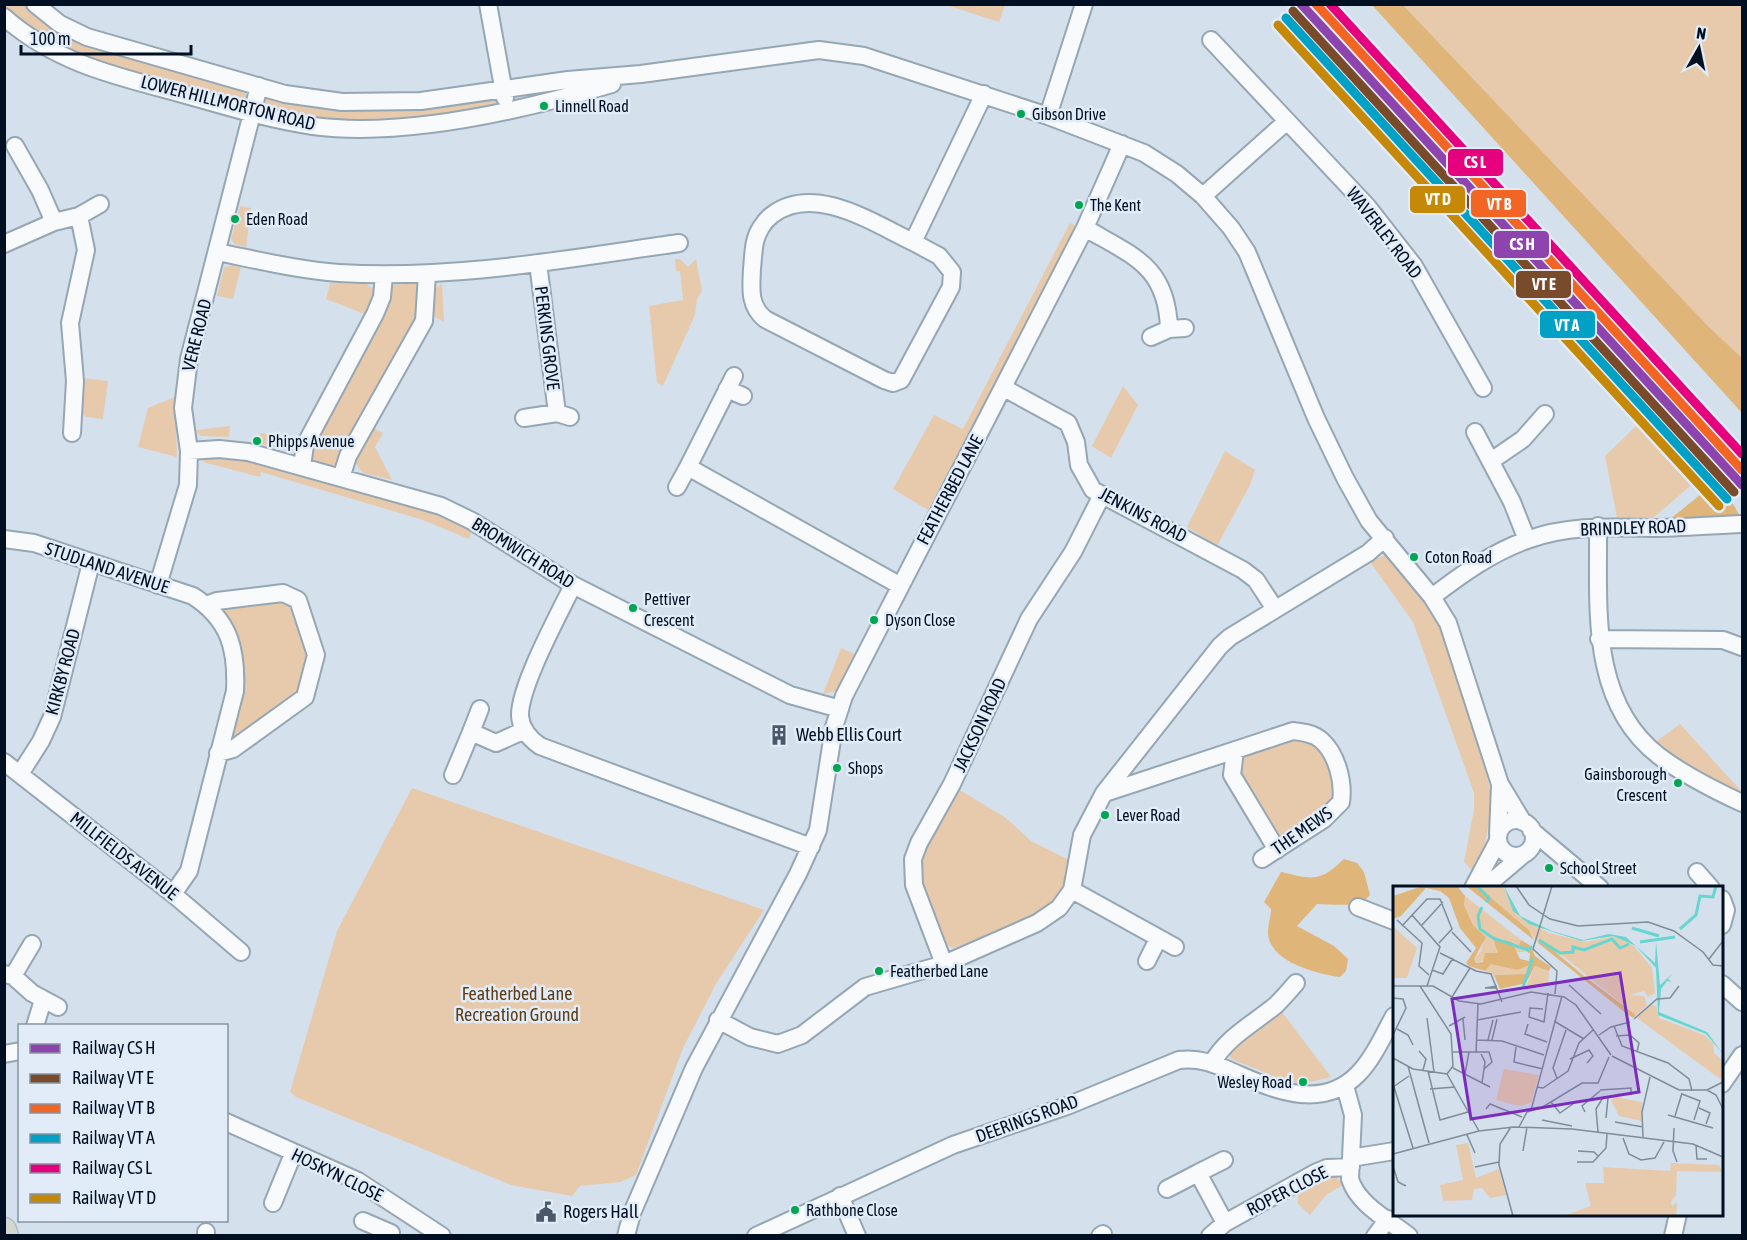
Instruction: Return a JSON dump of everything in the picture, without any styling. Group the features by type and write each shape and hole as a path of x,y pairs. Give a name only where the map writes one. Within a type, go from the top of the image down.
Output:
{"highway":[{"path":"4,1230 6,1236"}],"street":[{"name":"LOWER HILLMORTON ROAD","path":"35,4 60,24 80,35 285,94 352,102 421,100 641,75 819,50 864,56 1048,116"},
{"path":"488,4 507,110"},
{"path":"1084,4 1048,116 1144,153 1177,174 1203,196 1231,228 1246,252 1340,468 1368,521 1385,538 1432,597 1448,623 1500,784 1527,826 1533,840 1525,854 1486,886"},
{"name":"LOWER HILLMORTON ROAD","path":"4,17 27,37 77,64 253,113 312,126 383,128 438,124 571,96 641,75"},
{"name":"WAVERLEY ROAD","path":"1211,40 1367,206 1414,266 1484,388"},
{"name":"VERE ROAD","path":"158,585 188,485 189,451 183,408 184,386 260,86"},
{"path":"913,242 984,94"},
{"path":"1203,196 1287,121"},
{"name":"FEATHERBED LANE","path":"626,1236 632,1213 694,1068 811,847 822,812 834,727 844,696 899,585 1004,388 1085,228 1122,144"},
{"path":"15,146 40,190 54,222"},
{"path":"806,203 825,204 844,210 913,242 939,256 952,272 951,287 901,380 893,383 884,380 765,320 753,304 750,293 755,241 768,218 779,210 806,203"},
{"path":"4,244 54,222 80,216 100,204"},
{"path":"78,426 70,322 86,250 80,216"},
{"path":"1085,228 1139,260 1157,279 1177,329 1151,337"},
{"path":"217,252 299,268 384,275 427,274 538,263 682,243"},
{"name":"PERKINS GROVE","path":"524,418 563,415 538,263"},
{"path":"341,478 348,456 424,321 427,274"},
{"path":"302,467 305,445 375,314 382,297 384,275"},
{"path":"677,487 735,387"},
{"name":"JENKINS ROAD","path":"1004,388 1068,423 1076,442 1078,465 1093,490 1243,570 1256,580 1275,609"},
{"path":"1491,461 1523,439 1545,414"},
{"path":"1475,432 1512,502 1527,540"},
{"name":"BROMWICH ROAD","path":"189,451 219,449 248,452 441,506 472,520 573,585 790,695 840,709"},
{"path":"688,467 899,585"},
{"name":"JACKSON ROAD","path":"944,964 914,885 913,859 919,843 952,784 1029,619 1073,552 1102,495"},
{"name":"BRINDLEY ROAD","path":"1432,597 1476,564 1527,540 1598,526 1652,528 1743,524"},
{"path":"1598,526 1599,639 1606,676 1614,697 1628,722 1659,756 1710,788 1743,803"},
{"path":"718,1020 750,1037 778,1044 802,1035 865,987 944,964 1037,923 1059,908 1072,890 1082,835 1104,793 1220,646 1230,637 1368,553 1385,538"},
{"name":"STUDLAND AVENUE","path":"4,539 34,543 192,596 206,605"},
{"name":"KIRKBY ROAD","path":"20,774 41,741 51,717 91,563"},
{"path":"573,585 527,687 520,719 530,740 540,746 811,847"},
{"path":"173,894 189,871 218,753 235,691 237,661 232,643 219,620 206,605 217,601 283,593 291,595 298,600 316,655 303,700 233,749 218,753"},
{"path":"1599,639 1723,640 1743,647"},
{"path":"453,775 480,709"},
{"path":"471,732 496,743 525,730"},
{"name":"THE MEWS","path":"1232,775 1270,854 1324,819 1341,802 1342,778 1327,747 1320,739 1293,731 1235,751"},
{"path":"1104,793 1202,761 1235,751 1232,775 1213,764 1202,761"},
{"name":"MILLFIELDS AVENUE","path":"4,762 173,894 241,952"},
{"path":"1500,784 1498,838 1508,854 1545,853 1573,866"},
{"path":"1474,886 1508,822 1527,826 1598,886"},
{"path":"1697,872 1709,886"},
{"path":"1072,890 1175,947"},
{"path":"1723,902 1726,910 1723,921"},
{"path":"1358,907 1378,908 1393,919"},
{"path":"1147,961 1158,939"},
{"path":"32,944 9,975 50,1004 36,1024"},
{"path":"1212,1063 1226,1043 1277,1004 1296,983"},
{"path":"1723,985 1743,1002"},
{"path":"1393,1023 1388,1042 1345,1086 1353,1115 1350,1179 1359,1197 1409,1236"},
{"path":"1723,1083 1743,1055"},
{"name":"DEERINGS ROAD","path":"756,1236 953,1145 1067,1106 1179,1060 1192,1058 1212,1063 1288,1094 1324,1094 1345,1086"},
{"name":"HOSKYN CLOSE","path":"228,1123 293,1154 358,1181 442,1236"},
{"name":"ROPER CLOSE","path":"1210,1236 1225,1223 1315,1173 1393,1151"},
{"path":"272,1203 293,1154"},
{"path":"1167,1189 1224,1160"},
{"name":"ROPER CLOSE","path":"1198,1173 1225,1223"},
{"path":"840,1196 857,1236"},
{"path":"363,1221 385,1230 391,1201"},
{"path":"1673,1236 1678,1216"},
{"path":"1375,1236 1388,1219"}],"green space":[{"path":"1005,4 999,22 946,5"},
{"path":"5,5 25,5 41,17 245,87 246,98 242,101 221,97 90,61 33,32 6,10"},
{"path":"1403,5 1742,5 1742,358 1708,326"},
{"path":"492,95 496,99 496,105 489,108 427,119 374,123 306,119 287,115 272,108 264,100 267,96"},
{"path":"240,206 251,208 246,247 234,244 231,239"},
{"path":"1070,223 1079,228 928,510 893,489 934,415 963,429"},
{"path":"675,259 680,259 688,267 696,259 702,291 697,299 695,315 663,386 657,383 649,306 683,300 680,271 676,271"},
{"path":"224,267 241,267 233,299 217,296"},
{"path":"330,283 367,284 374,290 367,315 326,299"},
{"path":"420,283 420,319 338,464 326,467 313,461 309,449 386,310 393,285"},
{"path":"442,283 444,322 434,316 434,290"},
{"path":"82,378 108,381 103,419 86,417 80,412"},
{"path":"1123,386 1138,405 1111,458 1092,446"},
{"path":"175,397 177,457 138,447 148,408"},
{"path":"1638,424 1678,456 1697,480 1652,519 1617,518 1605,456"},
{"path":"230,426 229,437 200,436 196,430"},
{"path":"372,427 383,433 375,447 392,480 363,473 355,462"},
{"path":"261,433 277,436 295,444 299,443 292,452 256,443"},
{"path":"1225,451 1255,470 1250,485 1217,546 1187,527"},
{"path":"209,455 238,457 424,508 472,530 469,539 420,519 261,472 260,477 203,462"},
{"path":"1385,555 1402,569 1443,631 1482,744 1492,803 1483,856 1473,871 1464,862 1474,809 1474,793 1413,622 1370,562"},
{"path":"290,598 311,656 301,694 241,739 233,739 229,732 237,693 219,610 221,604"},
{"path":"841,648 857,655 837,691 823,694"},
{"path":"1680,724 1742,793 1692,769 1657,741"},
{"path":"1296,734 1319,742 1337,777 1338,796 1283,837 1275,836 1236,769 1240,753"},
{"name":"Featherbed Lane Recreation Ground","path":"412,788 764,910 716,984 683,1048 636,1175 620,1182 580,1186 572,1196 511,1185 296,1097 290,1092 337,931"},
{"path":"958,789 1006,818 1031,841 1073,862 1071,879 1062,894 1047,907 1008,928 953,948 943,943 922,878 920,858 925,840"},
{"path":"1279,1008 1331,1077 1302,1084 1284,1080 1231,1059 1229,1052"},
{"path":"1329,1174 1336,1176 1343,1185 1326,1195 1310,1215 1298,1204 1298,1191"}],"shaded area":[{"path":"1372,5 1403,5 1708,326 1742,358 1742,413"},
{"path":"1715,472 1741,518 1668,521 1701,494"},
{"path":"1344,859 1357,863 1364,872 1370,895 1353,904 1317,904 1297,926 1334,946 1348,959 1346,971 1340,977 1296,965 1276,951 1270,942 1268,932 1271,909 1264,902 1281,872 1308,877 1321,876"}],"transit line":[{"path":"1301,4 1742,485"},
{"path":"1316,4 1742,470"},
{"path":"1330,4 1742,454"},
{"path":"1293,11 1734,492"},
{"path":"1286,18 1727,499"},
{"path":"1278,25 1719,506"}],"place":[{"name":"Linnell Road","path":"544,106"},
{"name":"Gibson Drive","path":"1021,114"},
{"name":"The Kent","path":"1079,205"},
{"name":"Eden Road","path":"235,219"},
{"name":"Phipps Avenue","path":"257,441"},
{"name":"Coton Road","path":"1414,557"},
{"name":"Pettiver Crescent","path":"633,608"},
{"name":"Dyson Close","path":"874,620"},
{"name":"Webb Ellis Court","path":"779,735"},
{"name":"Shops","path":"837,768"},
{"name":"Gainsborough Crescent","path":"1678,783"},
{"name":"Lever Road","path":"1105,815"},
{"name":"School Street","path":"1549,868"},
{"name":"Featherbed Lane","path":"879,971"},
{"name":"Wesley Road","path":"1303,1082"},
{"name":"Rathbone Close","path":"795,1210"},
{"name":"Rogers Hall","path":"546,1212"}]}
